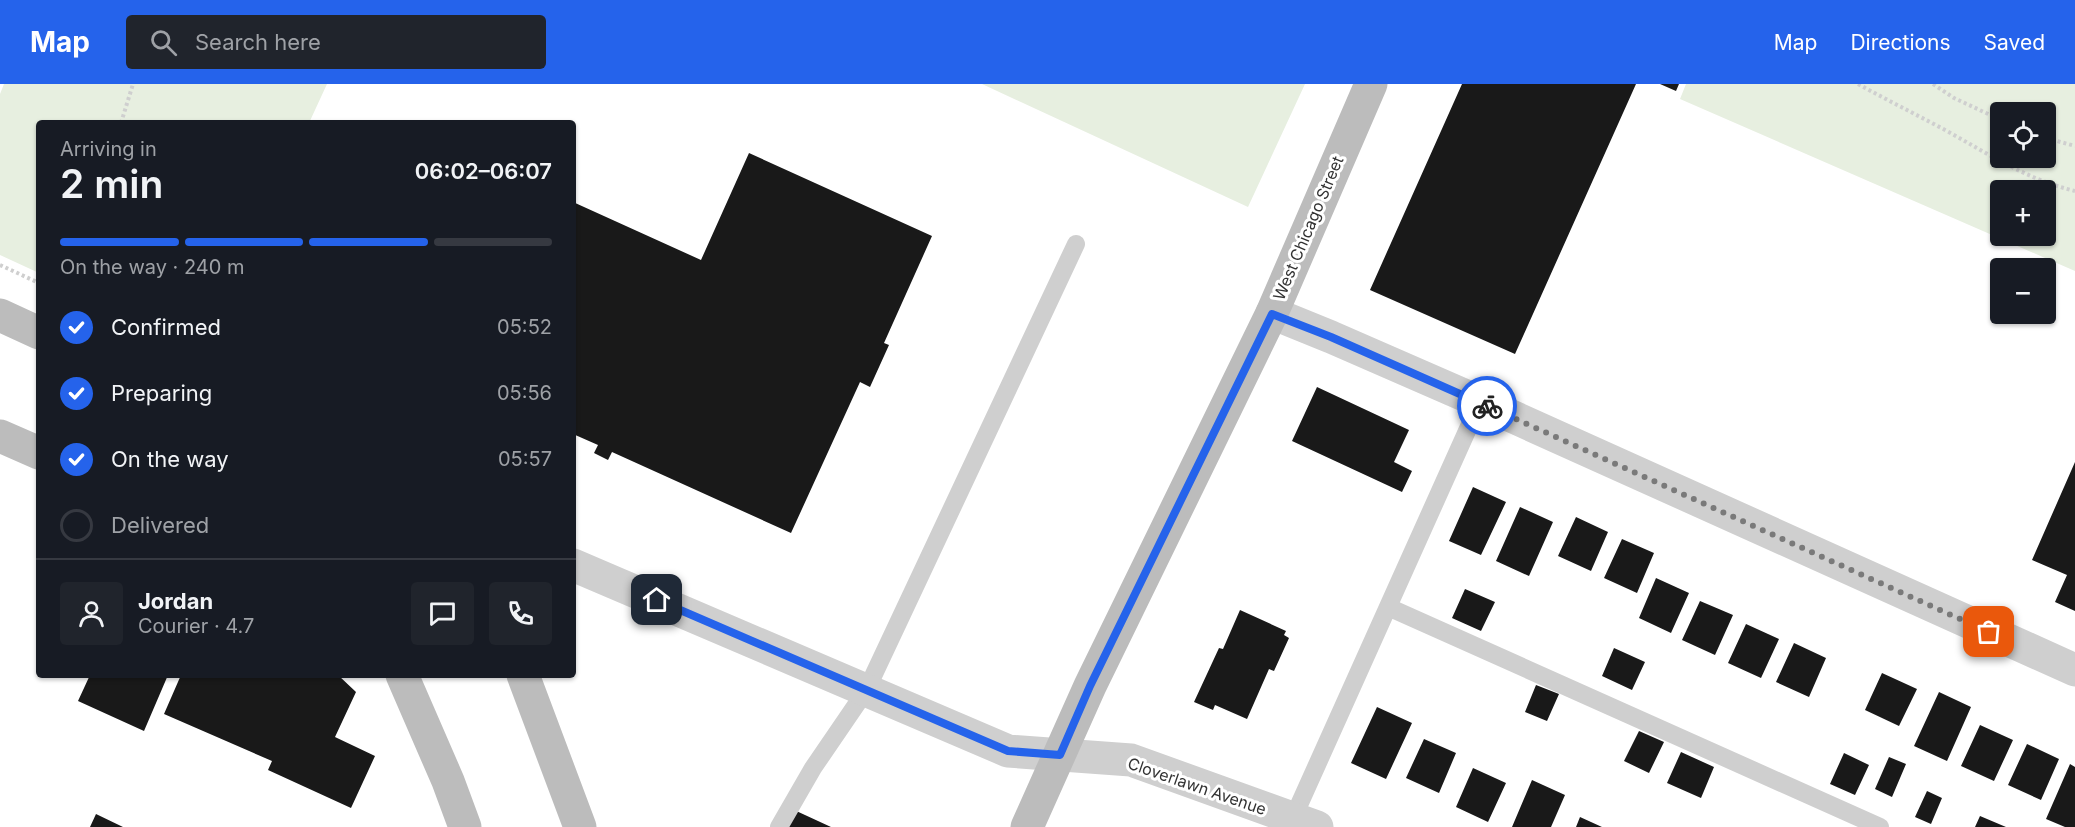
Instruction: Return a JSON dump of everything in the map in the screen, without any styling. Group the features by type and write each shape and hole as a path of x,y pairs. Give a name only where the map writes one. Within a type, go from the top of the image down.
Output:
{"street":[{"name":"West Chicago Street","path":"1027,827 1090,686 1272,314 1371,84"},
{"path":"1272,314 1331,337 1480,402 2075,670"},
{"path":"0,315 36,332"},
{"path":"0,436 36,452"},
{"name":"Cloverlawn Avenue","path":"576,566 1008,751 1131,760 1299,824"},
{"path":"403,678 448,781 465,827"},
{"path":"524,678 580,827"}],"lane":[{"path":"778,827 813,768 867,689 1076,244"},
{"path":"1299,824 1388,607 1480,402"},
{"path":"1388,607 1880,827"}],"path":[{"path":"122,120 133,84"},
{"path":"1858,84 1949,132 2000,163 2052,185 2075,191"},
{"path":"1933,84 1954,98 1990,115"},
{"path":"2056,141 2075,146"},
{"path":"0,266 36,282"}],"green space":[{"path":"4,84 327,84 310,120 36,120 36,272 0,255 0,94"},
{"path":"982,84 1305,84 1248,207"},
{"path":"1686,84 2075,84 2075,271 2056,263 2056,258 2045,258 2018,246 2056,246 2056,180 1990,180 1990,234 1680,99"}],"building":[{"path":"1462,84 1636,84 1515,354 1370,290"},
{"path":"1660,84 1679,84 1676,91"},
{"path":"749,153 932,236 884,343 889,345 870,387 860,382 791,533 612,452 608,460 594,453 598,445 576,435 576,203 701,260"},
{"path":"1317,387 1409,430 1394,462 1412,471 1402,492 1292,441"},
{"path":"2075,462 2075,611 2055,602 2067,575 2032,560"},
{"path":"1473,487 1506,502 1481,555 1449,541"},
{"path":"1520,507 1553,522 1529,576 1496,561"},
{"path":"1576,517 1608,532 1591,571 1558,556"},
{"path":"1622,539 1654,553 1637,593 1604,578"},
{"path":"1656,578 1689,593 1671,633 1639,618"},
{"path":"1465,589 1495,602 1481,631 1452,618"},
{"path":"1700,601 1733,615 1715,655 1682,640"},
{"path":"1240,610 1286,631 1284,635 1289,638 1274,671 1269,669 1247,719 1215,705 1213,710 1194,702 1219,648 1223,649"},
{"path":"1746,624 1779,639 1761,678 1728,663"},
{"path":"1794,643 1826,658 1809,697 1776,682"},
{"path":"1614,648 1645,662 1632,690 1602,676"},
{"path":"1882,673 1917,689 1899,726 1865,710"},
{"path":"89,678 167,678 144,731 78,701"},
{"path":"180,678 341,678 356,692 335,737 375,756 351,808 268,770 272,761 164,714"},
{"path":"1536,685 1559,694 1547,721 1525,712"},
{"path":"1939,692 1971,707 1947,761 1914,746"},
{"path":"1377,707 1412,723 1386,779 1351,763"},
{"path":"1980,725 2013,740 1994,781 1961,766"},
{"path":"1639,731 1664,742 1649,773 1624,761"},
{"path":"1424,739 1456,753 1439,793 1406,778"},
{"path":"2027,744 2059,759 2041,800 2008,785"},
{"path":"1681,752 1714,767 1701,798 1667,783"},
{"path":"1844,753 1869,765 1855,795 1830,784"},
{"path":"1889,757 1906,764 1892,797 1875,789"},
{"path":"2070,764 2075,767 2075,827 2065,827 2046,819"},
{"path":"1473,768 1506,783 1488,822 1456,807"},
{"path":"1532,780 1565,795 1551,827 1512,827"},
{"path":"1927,791 1942,798 1931,824 1915,817"},
{"path":"792,809 831,827 784,827"},
{"path":"96,814 123,827 90,827"},
{"path":"1980,816 2006,827 1975,827"},
{"path":"1580,817 1602,827 1576,827"}],"way so far":[{"path":"1487,406 1989,632"}],"route":[{"path":"657,600 1008,751 1060,755 1090,686 1272,314 1331,337 1487,406"}]}
